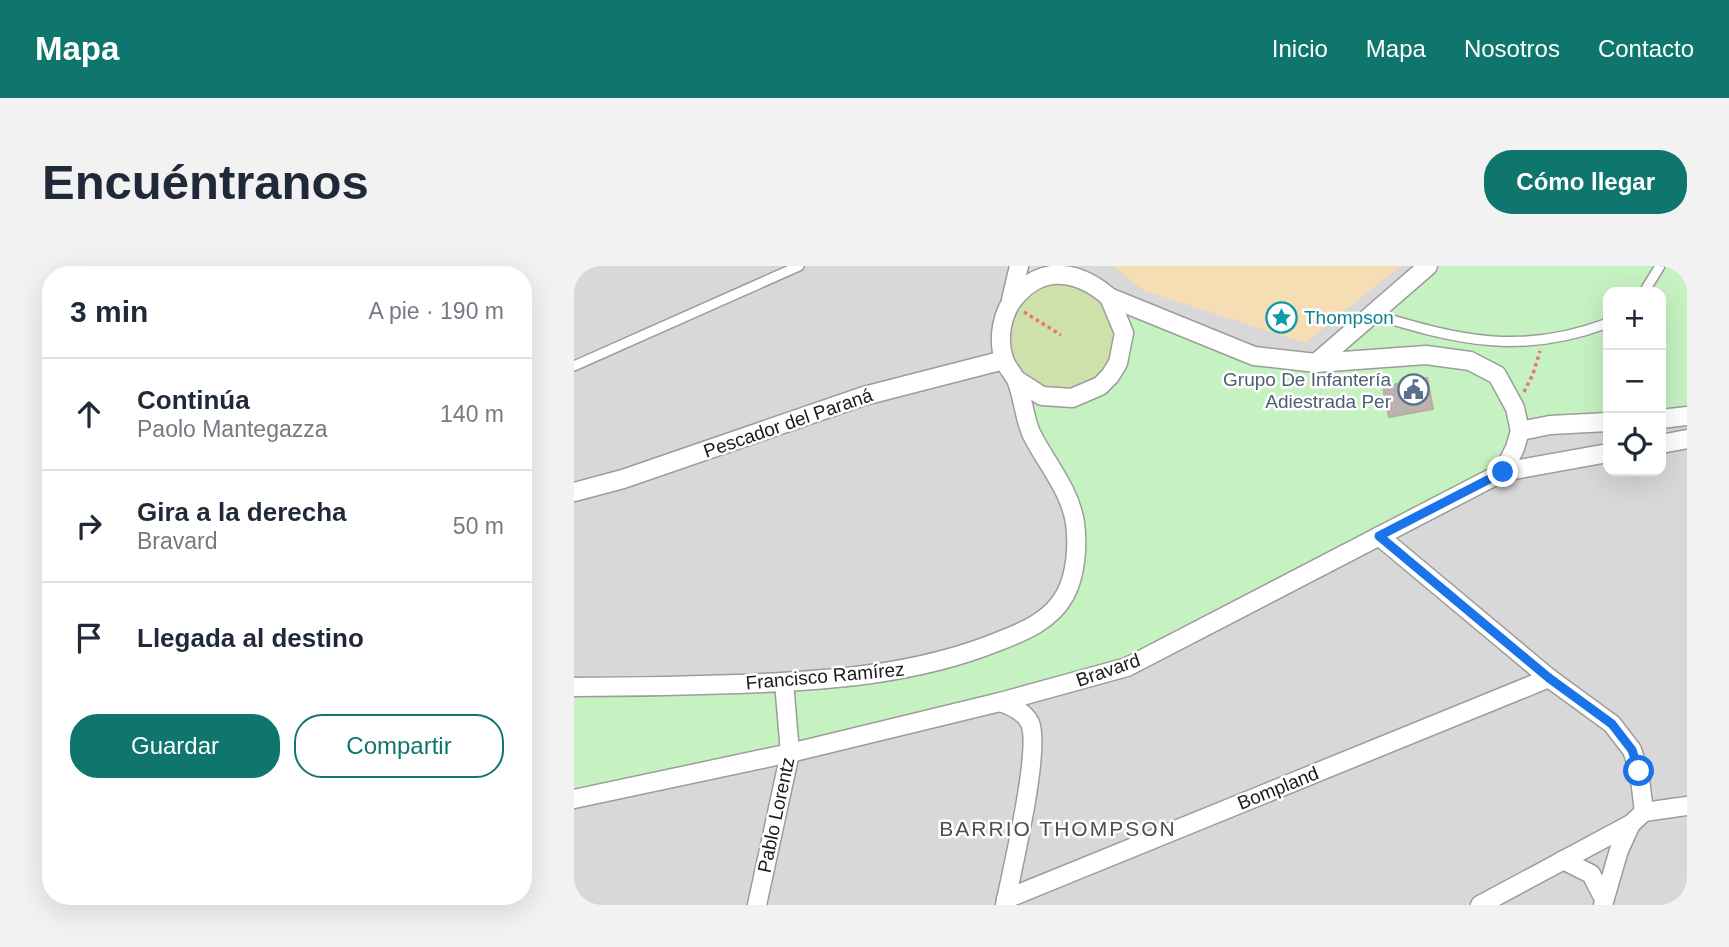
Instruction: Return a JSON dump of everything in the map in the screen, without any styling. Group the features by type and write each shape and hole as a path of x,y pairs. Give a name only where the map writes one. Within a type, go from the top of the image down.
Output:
{"street":[{"path":"1060,266 1098,287 1110,297 1254,356 1317,363 1426,355 1470,361 1497,375 1515,408 1520,431 1503,472"},
{"path":"1317,363 1428,266"},
{"path":"1017,268 1011,302 1000,336 1004,360 1017,380 1042,396 1072,398 1100,386 1110,376 1118,363 1124,333 1110,297"},
{"path":"1011,302 1028,283 1044,276 1061,274 1076,277"},
{"name":"Pescador del Paraná","path":"574,492 623,479 864,396 1004,360"},
{"name":"Francisco Ramírez","path":"574,687 784,682 861,676 942,661 978,650 1037,624 1059,604 1073,574 1075,523 1061,486 1031,432 1017,380"},
{"path":"1666,418 1687,416"},
{"path":"1520,431 1550,425 1603,422"},
{"path":"1666,443 1687,439"},
{"name":"Bravard","path":"574,799 790,753 1000,702 1127,667 1503,472 1603,454"},
{"path":"1379,536 1549,678 1612,724 1632,750 1639,771 1637,818 1619,850 1604,902"},
{"name":"Bompland","path":"1006,902 1549,678"},
{"name":"Pablo Lorentz","path":"757,905 790,753 784,682"},
{"path":"1000,702 1023,714 1029,722 1032,735 1031,764 1006,902"},
{"path":"1480,905 1637,818 1687,806"},
{"path":"1563,860 1591,874 1604,902"}],"lane":[{"path":"574,366 799,266"},
{"path":"1648,287 1660,266"},
{"path":"1372,314 1430,332 1495,342 1541,342 1603,325"}],"path":[{"path":"1011,302 1061,335"},
{"path":"1515,408 1534,374 1540,358 1541,342"}],"shaded area":[{"path":"574,266 1687,266 1687,905 574,905"}],"green space":[{"path":"1428,266 1687,266 1687,416 1666,418 1666,287 1603,287 1603,423 1520,431 1503,472 1127,667 574,799 574,687 861,676 1013,636 1065,595 1075,523 1017,380 1042,396 1100,386 1124,333 1109,297 1254,356 1316,362"},
{"path":"1076,277 1119,318 1118,363 1072,398 1017,380 1004,319 1028,283"}],"sand":[{"name":"Thompson","path":"1113,266 1400,266 1305,343 1143,290"}],"building":[{"path":"1427,378 1433,409 1389,417 1383,387"}],"place":[{"name":"Thompson","path":"1281,317"},
{"name":"Grupo De Infantería Adiestrada Per","path":"1414,390"}],"district":[{"name":"BARRIO THOMPSON","path":"1058,828"}],"route":[{"path":"1503,472 1379,536 1549,678 1612,724 1632,750 1639,771"}]}
